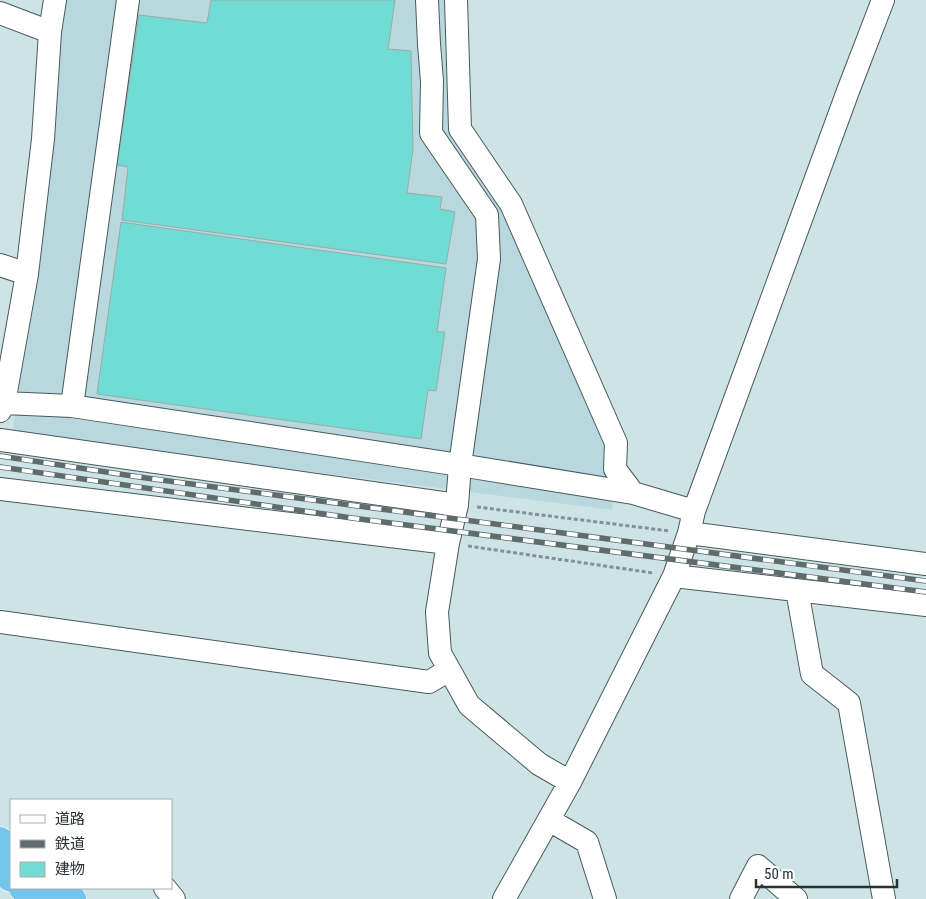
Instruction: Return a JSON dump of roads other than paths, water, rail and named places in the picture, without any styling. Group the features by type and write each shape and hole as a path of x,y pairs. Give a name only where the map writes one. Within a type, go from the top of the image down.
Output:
{"highway":[{"path":"0,841 10,849"},
{"path":"0,868 10,877"},
{"path":"24,889 36,899"},
{"path":"59,889 72,899"}],"street":[{"path":"55,0 50,32 43,139 27,274 2,407 72,406 633,493 694,511"},
{"path":"72,406 128,0"},
{"path":"427,0 432,82 431,133 486,216 489,260 460,465 457,505 448,543 437,612 440,653 469,705 540,764 570,782"},
{"path":"456,0 460,129 511,204 616,443 615,469 633,493"},
{"path":"504,899 570,782 674,576 689,533 694,511 844,100 883,0"},
{"path":"0,14 50,32"},
{"path":"0,265 27,274"},
{"path":"0,440 457,505"},
{"path":"0,489 448,543"},
{"path":"689,533 926,564"},
{"path":"674,576 926,605"},
{"path":"797,590 812,674 849,704 884,899"},
{"path":"0,622 429,682 449,670"},
{"path":"549,820 586,842 605,899"},
{"path":"741,899 758,866 796,899"},
{"path":"166,889 174,899"}],"railway":[{"path":"0,456 146,478 926,581"},
{"path":"0,467 352,518 926,592"}]}
